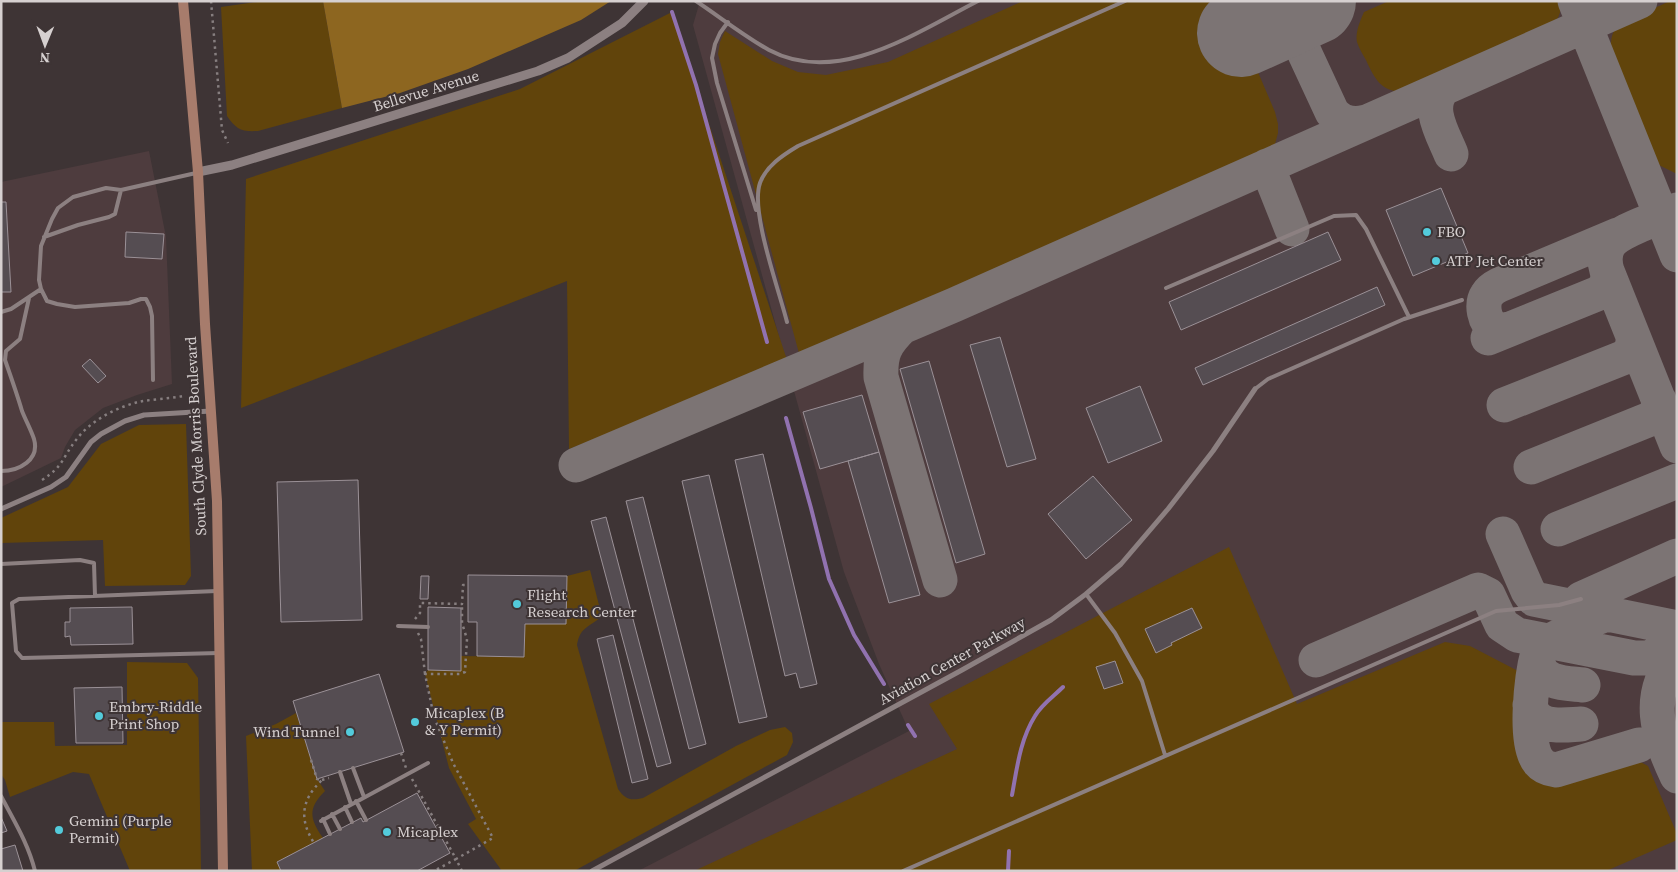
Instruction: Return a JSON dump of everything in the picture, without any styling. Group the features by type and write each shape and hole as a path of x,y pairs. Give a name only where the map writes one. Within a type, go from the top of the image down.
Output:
{"main road":[{"name":"South Clyde Morris Boulevard","path":"183,1 198,172 217,501 223,871"}],"street":[{"name":"Bellevue Avenue","path":"198,172 232,165 538,71 576,53 622,23 644,1"},
{"name":"Aviation Center Parkway","path":"592,871 1051,620 1086,594 1121,564 1213,451 1255,389"},
{"path":"1,509 51,487 66,478 91,442 101,434 125,421 144,415 211,411"}],"lane":[{"path":"696,1 770,50 800,60 814,62 837,62 879,51 978,1"},
{"path":"758,215 760,182 770,167 782,155 798,146 1124,1"},
{"path":"728,22 715,44 712,58 717,83 758,215 787,322"},
{"path":"153,380 152,316 146,299 129,303 76,307 47,301 39,280 40,246 58,208 73,196 106,188 122,190 198,172"},
{"path":"44,237 115,214 122,190"},
{"path":"1166,288 1334,216 1356,215 1366,229 1409,317"},
{"path":"1,312 11,309 41,289"},
{"path":"1,471 12,470 29,463 34,454 35,441 24,417 5,360 6,351 20,339 28,298"},
{"path":"1255,389 1260,383 1268,379 1409,317 1462,300"},
{"path":"1,564 80,560 94,563 95,596"},
{"path":"217,591 19,599 12,603 16,651 22,658 219,653"},
{"path":"1086,594 1115,633 1142,681 1165,754"},
{"path":"903,871 1165,754 1496,611 1559,605 1581,599"},
{"path":"398,626 428,627"},
{"path":"330,834 322,820 428,763"},
{"path":"354,768 364,797"},
{"path":"340,772 351,804"},
{"path":"1,796 20,829 35,871"},
{"path":"356,801 366,820"},
{"path":"345,807 352,822"},
{"path":"332,814 340,829"}],"path":[{"path":"210,1 222,130 228,143"},
{"path":"425,674 460,674 465,672 466,639 462,623 462,604 463,585 468,585"},
{"path":"415,619 420,613 420,604 462,604"},
{"path":"416,630 420,639 434,717 453,763 493,838 434,871"},
{"path":"401,753 408,773 462,871"},
{"path":"311,760 317,779 322,780"},
{"path":"314,842 305,827 303,814 306,800 314,787 322,780 329,778"}],"shaded area":[{"path":"264,1 323,1 342,108 258,131 240,129 227,116 221,7"},
{"path":"323,1 611,1 581,20 468,69 400,93 342,108"},
{"path":"700,1 1677,1 1677,871 638,871 909,731 879,664 844,572 693,25"},
{"path":"1023,1 1234,1 1229,4 1275,112 1278,133 1275,144 1269,151 1246,158 800,357 718,54 720,42 725,31 772,61 798,72 826,75 888,62"},
{"path":"1389,1 1562,1 1559,16 1549,29 1412,90 1394,91 1382,85 1373,75 1357,42 1357,31 1364,12"},
{"path":"1670,1 1677,1 1677,174 1655,163 1611,54 1612,37 1618,27"},
{"path":"672,12 788,363 569,449 567,281 241,408 246,179 520,89"},
{"path":"149,151 166,237 172,384 103,408 75,430 61,458 1,487 1,182"},
{"path":"186,424 191,576 185,585 105,586 103,540 1,543 1,518 68,487 101,444 139,425"},
{"path":"1229,547 1297,704 1445,642 1470,646 1520,672 1519,740 1527,765 1534,774 1552,782 1559,782 1635,759 1648,766 1677,834 1677,840 1606,871 694,871 957,749 929,704"},
{"path":"590,570 600,609 600,618 582,632 577,645 618,789 623,795 631,799 643,798 736,746 770,730 785,727 792,733 793,742 787,755 574,871 502,871 468,824 476,819 449,768 425,674 428,670 461,671 461,656 524,657 525,624 566,624 567,576"},
{"path":"127,662 187,663 198,678 201,871 130,871 89,774 73,772 10,797 5,780 1,774 1,722 54,722 55,746 127,745"},
{"path":"296,713 317,779 325,791 315,803 312,814 315,825 323,838 277,862 281,871 252,871 246,736 276,724"}],"building":[{"name":"FBO","path":"1441,188 1468,253 1413,276 1386,210"},
{"path":"1,202 6,202 11,292 1,292"},
{"path":"126,232 164,234 162,259 125,257"},
{"path":"1328,232 1341,260 1181,330 1169,302"},
{"path":"1377,287 1385,305 1203,385 1195,368"},
{"path":"1000,337 1036,459 1007,467 970,345"},
{"path":"90,359 106,376 98,383 82,366"},
{"path":"929,361 985,554 956,563 900,369"},
{"path":"1140,386 1162,441 1108,463 1086,408"},
{"path":"862,395 879,452 820,469 803,412"},
{"path":"879,452 920,595 889,603 848,461"},
{"path":"763,454 817,684 800,688 796,673 785,676 735,460"},
{"path":"709,475 767,717 739,723 682,481"},
{"path":"1093,476 1132,520 1086,559 1048,514"},
{"path":"358,480 362,620 281,622 277,482"},
{"path":"643,497 706,744 689,749 626,501"},
{"path":"606,517 671,763 657,767 591,521"},
{"name":"Flight Research Center","path":"468,575 567,576 566,624 525,624 524,657 477,656 477,622 468,622"},
{"path":"421,576 429,576 428,599 420,599"},
{"path":"132,607 133,644 71,645 70,636 65,637 65,622 70,622 70,608"},
{"path":"428,607 461,608 461,671 428,670"},
{"path":"1192,608 1202,628 1171,643 1172,645 1156,653 1145,629"},
{"path":"613,635 648,779 632,783 597,639"},
{"path":"1115,661 1123,683 1104,689 1096,667"},
{"name":"Wind Tunnel","path":"379,674 404,752 317,779 293,701"},
{"name":"Embry-Riddle Print Shop","path":"122,687 123,743 76,743 74,688"},
{"name":"Micaplex","path":"417,793 450,853 417,871 281,871 277,862 361,818 363,822"},
{"path":"1,817 7,831 1,833"},
{"path":"15,845 23,871 1,871 1,849"}],"waterway":[{"path":"672,12 696,85 767,342"},
{"path":"786,418 829,579 854,635 884,684"},
{"path":"1012,795 1020,754 1030,725 1041,708 1063,687"},
{"path":"908,725 915,736"},
{"path":"1008,871 1009,851"}],"taxiway":[{"path":"1575,1 1677,255"},
{"path":"576,465 954,305 1640,1"},
{"path":"1286,13 1332,112 1339,119 1348,123 1366,122"},
{"path":"1444,88 1436,103 1436,112 1440,129 1451,154"},
{"path":"1267,166 1292,229"},
{"path":"1677,210 1624,232 1612,241 1608,247 1605,261 1607,271 1677,446"},
{"path":"1510,329 1496,329 1488,322 1484,303 1491,290 1618,235"},
{"path":"1488,338 1599,293 1607,285 1608,274"},
{"path":"902,327 885,349 881,361 881,377 940,580"},
{"path":"1504,405 1625,357 1633,348 1633,337"},
{"path":"1531,467 1650,419 1658,411 1659,400"},
{"path":"1558,529 1677,481"},
{"path":"1503,534 1528,591 1534,599 1677,628"},
{"path":"1581,599 1677,556"},
{"path":"1316,660 1478,590 1488,595 1502,625 1517,635 1634,658 1648,658 1677,646"},
{"path":"1611,615 1596,618 1548,642 1538,652 1531,692 1531,740 1534,753 1539,762 1546,768 1556,770 1639,745"},
{"path":"1537,643 1538,664 1545,675 1550,679 1563,683 1583,685"},
{"path":"1677,656 1660,686 1657,701 1660,731 1664,746 1677,776"},
{"path":"1530,705 1533,713 1544,722 1558,725 1581,724"}],"runway":[{"path":"1241,33 1312,1"}],"place":[{"name":"FBO","path":"1427,232"},
{"name":"ATP Jet Center","path":"1436,261"},
{"name":"Flight Research Center","path":"517,604"},
{"name":"Embry-Riddle Print Shop","path":"99,716"},
{"name":"Micaplex (B & Y Permit)","path":"415,722"},
{"name":"Wind Tunnel","path":"350,732"},
{"name":"Gemini (Purple Permit)","path":"59,830"},
{"name":"Micaplex","path":"387,832"}]}
